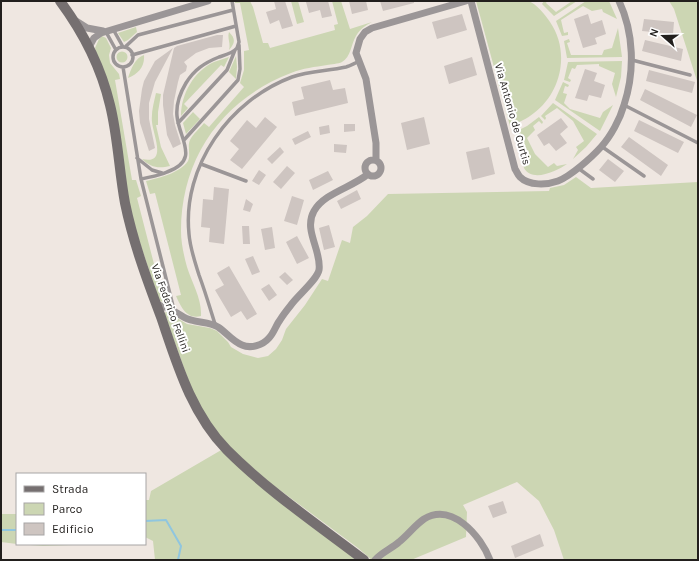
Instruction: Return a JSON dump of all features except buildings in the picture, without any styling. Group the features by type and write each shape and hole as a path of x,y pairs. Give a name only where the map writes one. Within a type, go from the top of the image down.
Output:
{"street":[{"name":"Via Federico Fellini","path":"60,1 73,19 89,47 110,104 125,202 133,237 193,403 206,424 226,449 294,506 364,560"},
{"path":"89,47 97,35 109,30 208,1"},
{"path":"368,174 375,176 380,171 381,165 376,160 376,143 366,79 356,53 360,39 365,32 372,28 466,1"},
{"name":"Via Antonio de Curtis","path":"471,1 515,169 521,177 528,182 542,183 559,180 578,168 601,146 614,126 624,105 628,89 632,60 632,47 628,27 619,1"},
{"path":"73,19 87,28 109,30"},
{"path":"368,174 365,167 367,163 371,160 376,160"},
{"path":"156,304 174,311 183,317 215,325 241,345 248,347 264,343 269,338 280,319 297,296 318,276 318,260 311,229 311,221 314,210 326,199 361,180 368,174"},
{"path":"375,560 379,555 398,543 423,519 433,514 444,514 457,518 469,529 481,542 490,560"}],"lane":[{"path":"184,140 238,80 240,69 239,42 232,1"},
{"path":"109,30 124,47 130,51 132,55 132,62 123,67 116,65 113,55 116,50 124,47 138,35 234,10"},
{"path":"132,55 236,26"},
{"path":"109,30 116,50"},
{"path":"178,123 227,70 235,50 238,48 239,42"},
{"path":"141,179 165,173 179,166 186,158 187,147 178,123 177,115 179,100 183,89 195,71 208,61 235,50"},
{"path":"632,60 690,75"},
{"path":"215,325 195,263 188,234 190,201 201,164 208,147 225,123 238,110 263,92 291,77 315,71 345,67 360,62"},
{"path":"123,67 141,179 174,311"},
{"path":"624,105 698,143"},
{"path":"601,146 644,176"},
{"path":"137,158 152,170 165,173"},
{"path":"201,164 246,180"},
{"path":"578,168 593,179"}],"green space":[{"path":"235,1 250,1 263,43 268,43 270,48 335,30 334,25 338,24 332,1 341,1 350,29 372,22 363,28 354,39 345,60 337,64 300,70 267,84 245,98 226,115 210,134 198,155 189,179 183,204 181,231 184,254 201,310 201,316 196,317 185,312 176,296 181,295 155,193 150,194 146,181 180,169 189,159 189,142 193,136 204,123 209,127 244,87 240,83 244,70 244,51 249,50 240,3 235,3"},
{"path":"291,1 298,1 304,22 297,24"},
{"path":"476,1 531,2 550,22 556,33 560,46 560,70 557,83 551,94 544,104 531,115 510,126"},
{"path":"544,1 547,1 546,3 556,12 572,1 577,1 554,16 542,4"},
{"path":"586,1 609,1 617,19 603,12 602,9 592,11 583,6 561,20 564,33 568,32 568,35 562,36 556,21"},
{"path":"669,1 698,1 698,84 674,9"},
{"path":"136,27 137,32 124,42 118,33"},
{"path":"618,28 622,57 567,58 564,41 569,39 570,42 567,43 571,55 602,55 604,50 612,48"},
{"path":"229,32 234,41 229,50 230,45 228,37"},
{"path":"102,36 106,38 111,48 109,55 110,63 119,74 120,79 115,80 132,180 136,180 141,196 137,198 163,299 167,298 164,303 159,300 133,222 95,48"},
{"path":"120,52 124,52 126,53 126,61 120,62 117,59 117,55"},
{"path":"144,55 140,70 128,78 136,61"},
{"path":"236,56 237,67 236,79 229,72"},
{"path":"229,57 224,67 221,65 184,104 188,108 181,116 183,100 195,77 207,66"},
{"path":"622,61 621,77 616,97 612,84 615,73 599,66 599,64 577,65 575,69 572,68 568,78 571,80 570,82 564,80 568,62"},
{"path":"563,82 569,85 568,87 565,86 563,93 567,94 564,103 570,109 600,118 603,112 613,105 600,131 555,100"},
{"path":"156,93 161,94 158,112 158,125 156,125 161,147 170,166 166,167 154,167 142,159 150,160 155,158 157,153 152,118"},
{"path":"553,103 597,134 573,159 578,150 576,147 584,141 573,121 557,108 545,116 545,120 541,116"},
{"path":"193,112 200,119 186,134 183,123"},
{"path":"539,117 543,122 542,124 539,121 533,126 535,130 527,138 535,154 548,167 554,163 557,166 567,164 557,170 545,174 533,175 524,168 515,132 527,126"},
{"path":"576,177 591,188 698,182 698,560 564,560 554,530 539,501 517,482 463,505 467,512 466,537 411,560 372,560 269,482 227,445 207,420 196,401 164,313 167,312 187,324 210,328 217,331 231,347 243,354 258,358 268,356 276,349 282,340 286,329 305,305 322,279 328,281 342,240 350,243 353,227 367,216 388,194 549,191 550,188 564,185"},
{"path":"223,449 358,560 155,560 153,541 146,538 146,500 149,500 151,491"},
{"path":"1,514 16,514 16,544 1,542"},
{"path":"30,545 73,545 43,546"}],"waterway":[{"path":"146,521 166,520 181,546 178,560"},
{"path":"1,530 16,530"}]}
